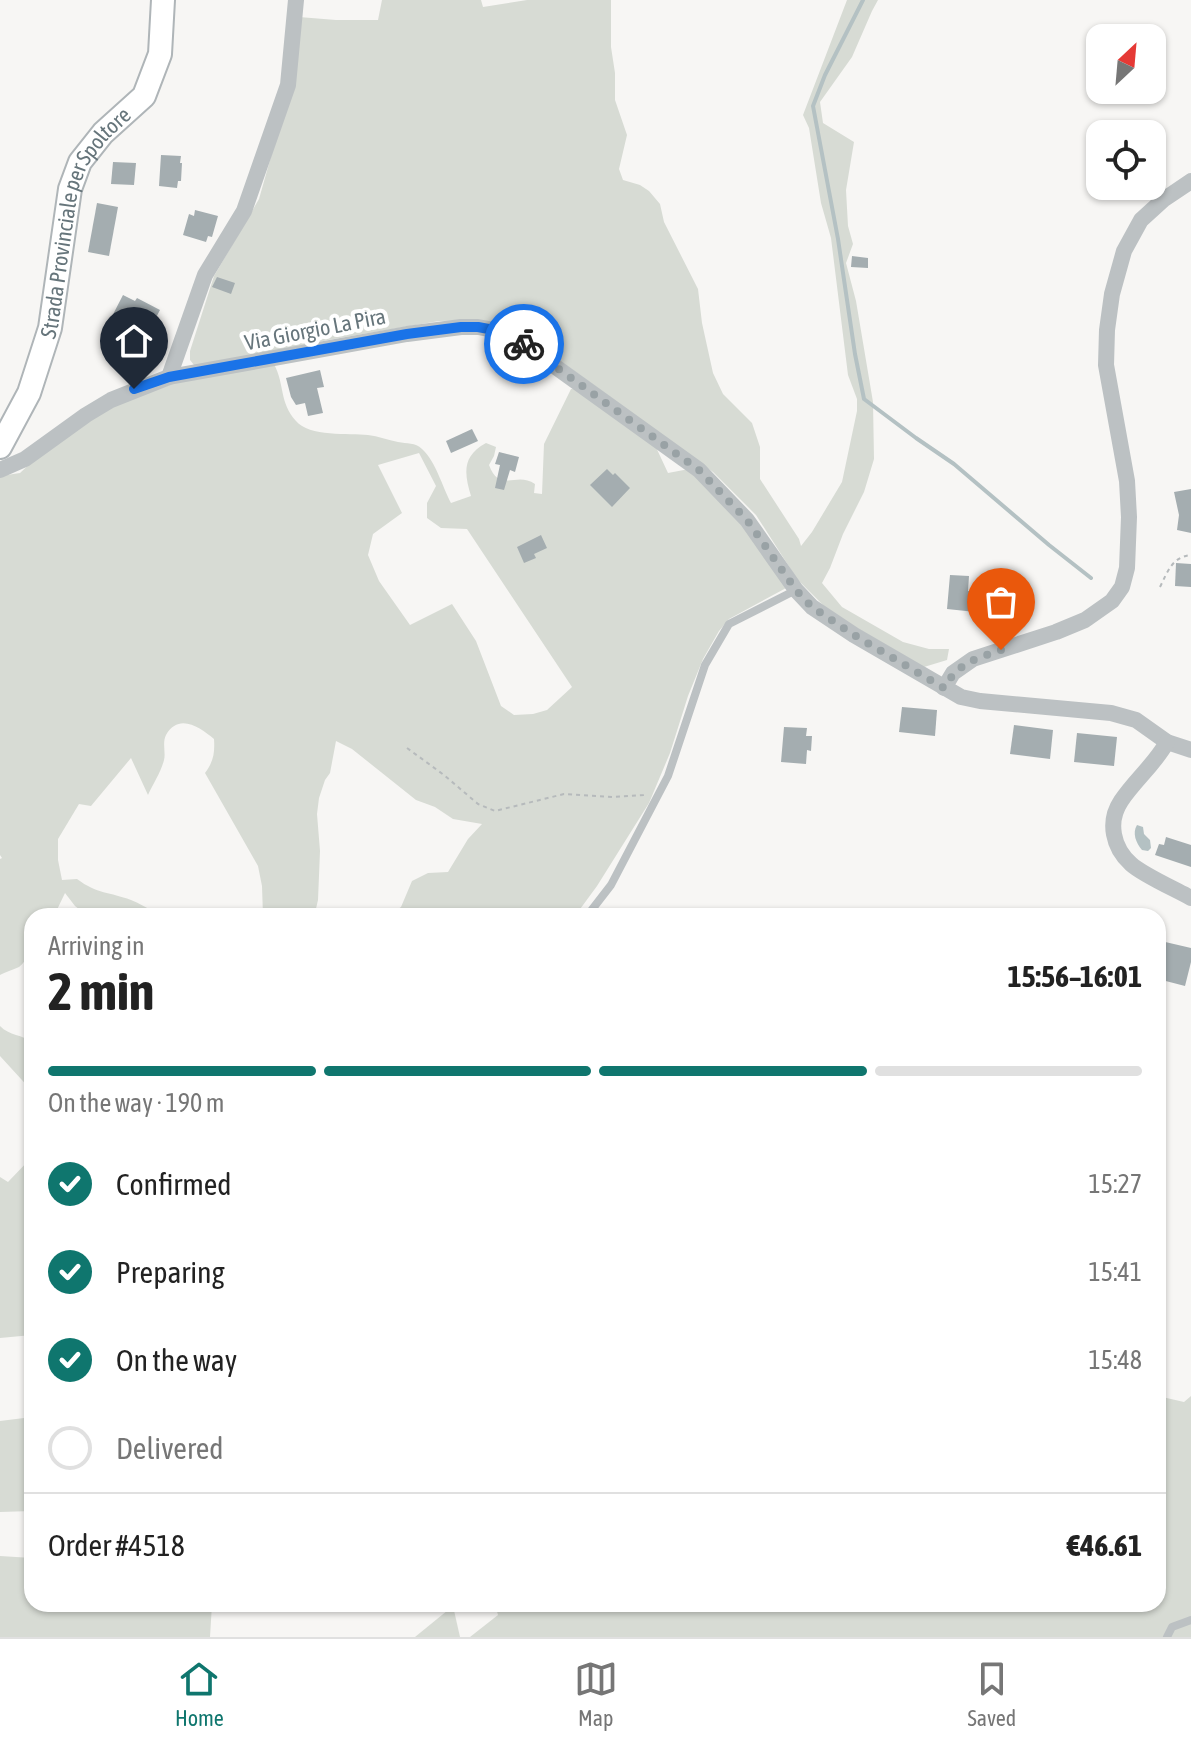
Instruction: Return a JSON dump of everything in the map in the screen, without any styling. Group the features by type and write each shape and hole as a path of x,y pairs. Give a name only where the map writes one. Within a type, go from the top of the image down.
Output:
{"street":[{"name":"Strada Provinciale per Spoltore","path":"0,447 29,393 50,328 66,208 75,175 80,162 103,133 144,96 160,54 163,0"},
{"path":"169,377 205,275 244,211 288,85 296,0"},
{"path":"944,688 953,673 973,659 1085,620 1112,601 1122,587 1127,568 1129,517 1127,481 1106,365 1112,294 1124,251 1141,220 1191,181"},
{"name":"Via Giorgio La Pira","path":"0,470 25,459 111,400 169,377 418,332 461,327 494,330 528,347 699,470 747,520 796,590 832,622 961,697 1127,717 1144,724 1167,742 1191,750"},
{"path":"1167,742 1162,753 1121,802 1114,815 1113,833 1119,850 1132,865 1191,898"}],"lane":[{"path":"593,908 611,885 668,776 705,665 729,624 796,590"},
{"path":"1167,1637 1172,1627 1191,1620"}],"path":[{"path":"1160,587 1172,563 1191,555"},
{"path":"407,748 478,804 495,811 564,794 637,797 659,792"}],"shaded area":[{"path":"382,0 481,0 483,7 527,0 611,0 615,100 627,135 619,169 623,180 640,185 660,204 664,222 698,289 713,373 723,394 752,423 760,447 760,479 801,546 842,482 857,411 857,399 848,375 831,238 821,203 809,128 803,115 847,0 878,0 852,57 820,102 823,123 854,142 846,190 848,226 853,244 846,263 856,301 873,402 874,459 864,492 822,583 842,607 903,642 929,649 949,649 947,660 924,667 831,613 797,579 756,515 713,472 536,343 477,320 439,321 328,340 202,367 194,365 190,360 190,351 214,276 259,199 291,86 299,17 378,20"},
{"path":"274,364 287,407 302,426 319,432 372,436 417,445 431,461 451,503 471,496 467,466 473,454 486,443 496,447 489,465 493,474 503,480 528,481 535,484 534,493 542,494 544,444 571,389 577,389 654,443 668,473 689,469 721,496 788,587 729,619 719,631 703,659 649,803 581,908 400,908 412,881 428,873 448,872 468,839 482,824 453,819 435,807 416,800 352,749 336,741 317,814 320,851 316,908 263,908 258,866 205,773 213,758 214,739 203,730 183,723 171,728 166,735 163,764 148,795 131,758 91,806 79,804 58,839 62,880 77,879 148,908 78,908 65,893 58,908 24,908 24,962 0,975 0,476 20,473 40,454 113,405 178,382","holes":["419,453 436,486 427,503 427,518 441,528 467,529 572,687 547,710 514,715 501,706 476,641 452,604 410,625 379,581 368,555 373,534 402,513 378,465"]},
{"path":"1137,825 1143,827 1144,834 1150,840 1151,848 1148,851 1142,850 1136,841"},
{"path":"0,1026 24,1038 24,1082 0,1056"},
{"path":"24,1165 24,1336 0,1338 0,1177 8,1182"},
{"path":"1191,1396 1191,1637 470,1637 498,1615 497,1612 1166,1612 1166,1398 1184,1402"},
{"path":"24,1418 24,1511 0,1512 0,1421"},
{"path":"0,1556 24,1558 24,1612 212,1612 210,1637 0,1637"},
{"path":"446,1612 454,1612 460,1637 415,1637"}],"building":[{"path":"161,155 181,156 181,181 178,181 177,188 159,186"},
{"path":"113,162 136,163 134,185 111,184"},
{"path":"97,203 118,207 109,256 88,252"},
{"path":"195,210 218,216 212,237 208,236 206,242 183,235 189,214 194,216"},
{"path":"852,256 868,258 868,268 851,267"},
{"path":"217,277 235,283 231,294 212,287"},
{"path":"123,295 135,301 137,298 160,310 152,325 140,319 129,340 106,328"},
{"path":"320,370 324,387 317,388 323,413 308,416 305,403 296,405 291,397 286,378"},
{"path":"472,429 478,441 451,453 446,441"},
{"path":"499,452 519,457 515,472 510,470 504,490 495,488 500,465 495,464"},
{"path":"607,469 630,488 612,507 590,485"},
{"path":"1191,489 1191,533 1177,530 1179,515 1174,492"},
{"path":"541,535 547,548 524,563 517,547"},
{"path":"1176,563 1191,564 1191,587 1175,586"},
{"path":"950,575 969,576 968,591 1010,593 1009,619 947,609"},
{"path":"902,707 937,710 935,736 899,732"},
{"path":"1014,725 1053,730 1050,759 1010,754"},
{"path":"784,727 807,728 806,736 812,736 806,764 781,762"},
{"path":"1077,733 1117,737 1114,766 1074,762"},
{"path":"1166,837 1191,845 1191,867 1155,855 1159,844 1164,845"},
{"path":"1166,942 1191,948 1185,986 1166,981"}],"waterway":[{"path":"863,0 813,106 864,399 954,464 1091,578"}],"way so far":[{"path":"524,344 699,470 747,520 796,590 832,622 944,688 953,673 973,659 1001,650"}],"route":[{"path":"134,389 169,377 461,327 494,330 524,344"}]}
